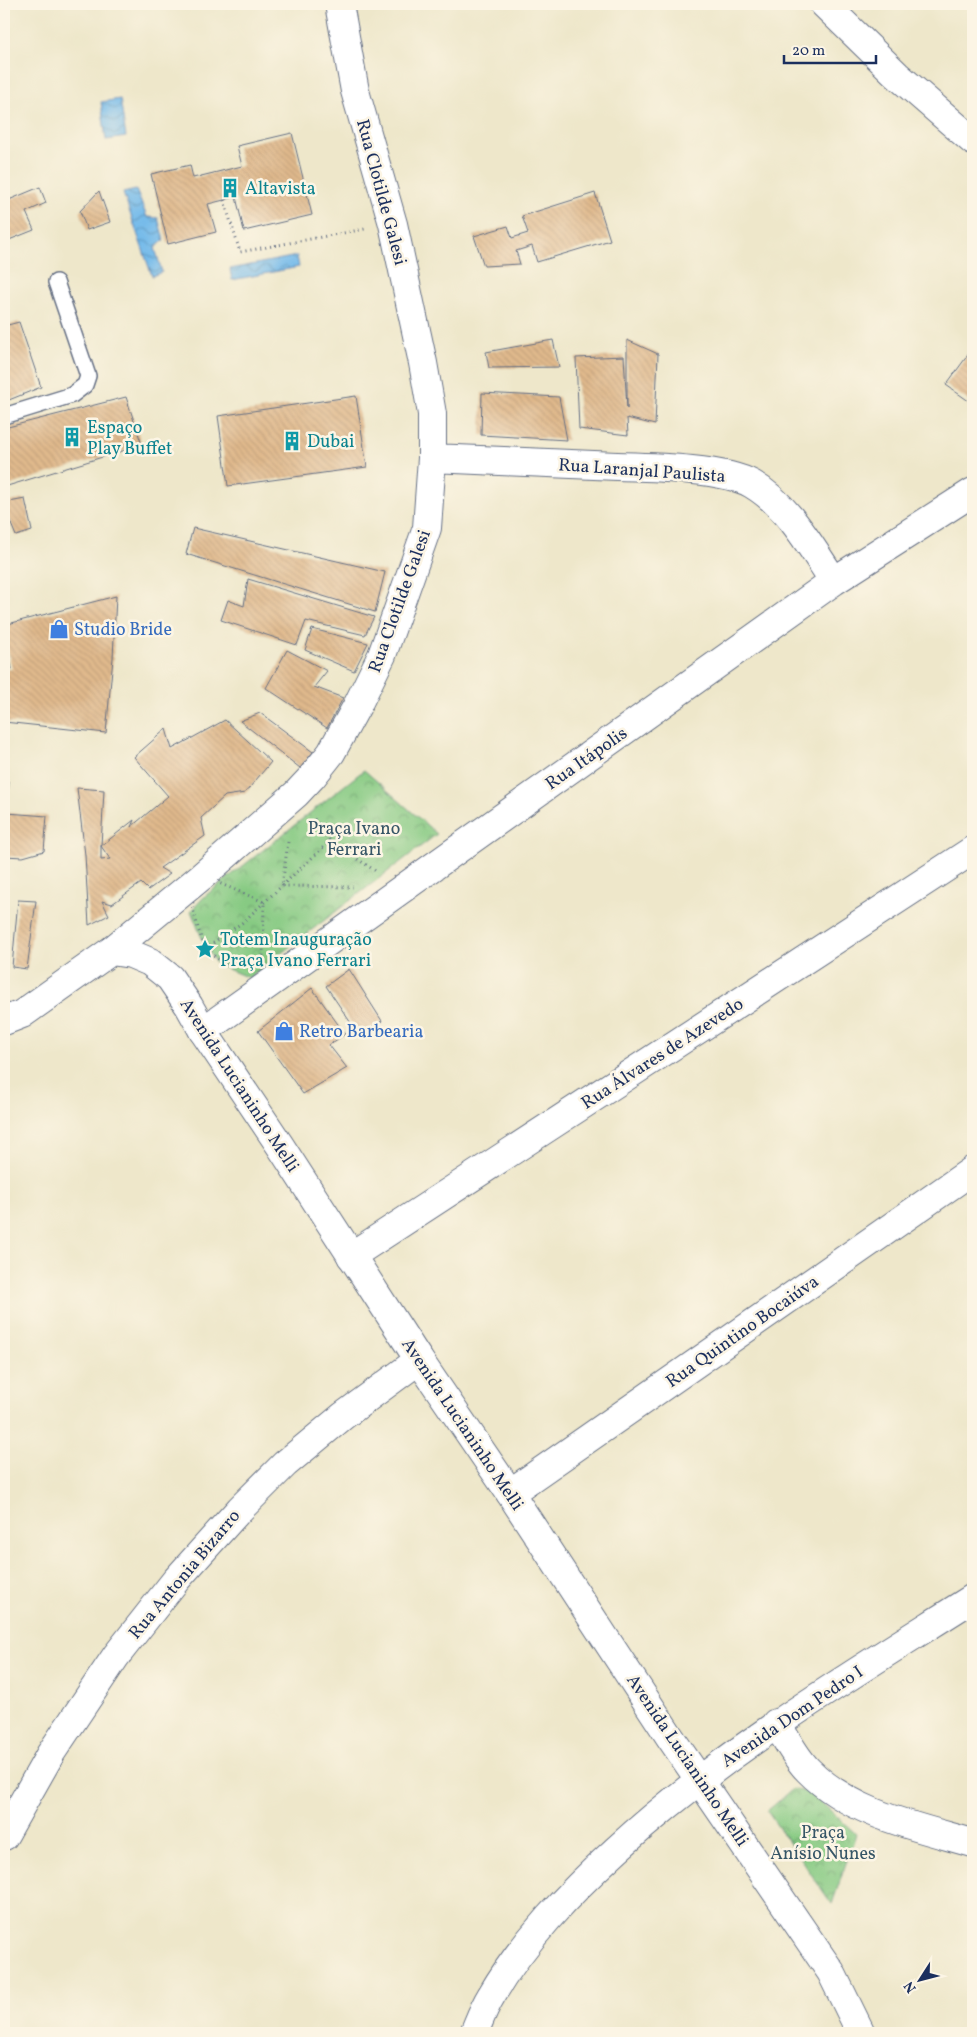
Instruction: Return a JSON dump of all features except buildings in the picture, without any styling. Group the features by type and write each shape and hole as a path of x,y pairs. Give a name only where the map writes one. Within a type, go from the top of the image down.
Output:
{"street":[{"name":"Rua Clotilde Galesi","path":"112,950 202,876 296,794 331,753 382,655 427,528 432,458 432,414 393,224 355,91 339,4"},
{"path":"824,4 897,75 973,142"},
{"name":"Rua Laranjal Paulista","path":"432,458 663,468 733,477 750,482 768,494 786,511 834,581"},
{"name":"Rua Itápolis","path":"203,1031 834,581 973,492"},
{"name":"Rua Álvares de Azevedo","path":"352,1256 973,850"},
{"path":"4,1021 22,1014 112,950"},
{"name":"Avenida Lucianinho Melli","path":"112,950 131,954 150,962 170,978 419,1360 510,1493 699,1780 831,1972 861,2033"},
{"name":"Rua Quintino Bocaiúva","path":"510,1493 973,1170"},
{"name":"Rua Antonia Bizarro","path":"4,1836 51,1753 116,1656 176,1580 240,1509 285,1464 343,1416 419,1360"},
{"name":"Avenida Dom Pedro I","path":"474,2033 490,1996 532,1938 573,1890 649,1820 776,1723 973,1598"},
{"path":"776,1723 807,1769 824,1785 845,1798 882,1816 973,1843"}],"lane":[{"path":"4,416 72,395 84,385 88,376 56,282"}],"path":[{"path":"224,200 240,252 393,224"},
{"path":"296,794 330,841 402,888"},
{"path":"282,886 289,840"},
{"path":"205,949 243,922 330,841"},
{"path":"202,876 264,902 263,957 228,966 205,949 192,905 202,876"},
{"path":"282,886 356,887"}],"green space":[{"name":"Praça Ivano Ferrari","path":"364,770 437,834 249,978 216,964 203,941 191,911 205,896"},
{"name":"Praça Anísio Nunes","path":"793,1789 811,1793 856,1834 832,1904 767,1811"}],"water":[{"path":"120,99 126,137 106,140 101,102"},
{"path":"136,190 147,217 158,218 164,240 155,248 162,272 152,276 123,193"},
{"path":"297,256 299,267 232,280 230,269"}],"place":[{"name":"Altavista","path":"230,188"},
{"name":"Espaço Play Buffet","path":"72,437"},
{"name":"Dubai","path":"292,441"},
{"name":"Studio Bride","path":"59,629"},
{"name":"Totem Inauguração Praça Ivano Ferrari","path":"205,949"},
{"name":"Retro Barbearia","path":"284,1031"}]}
